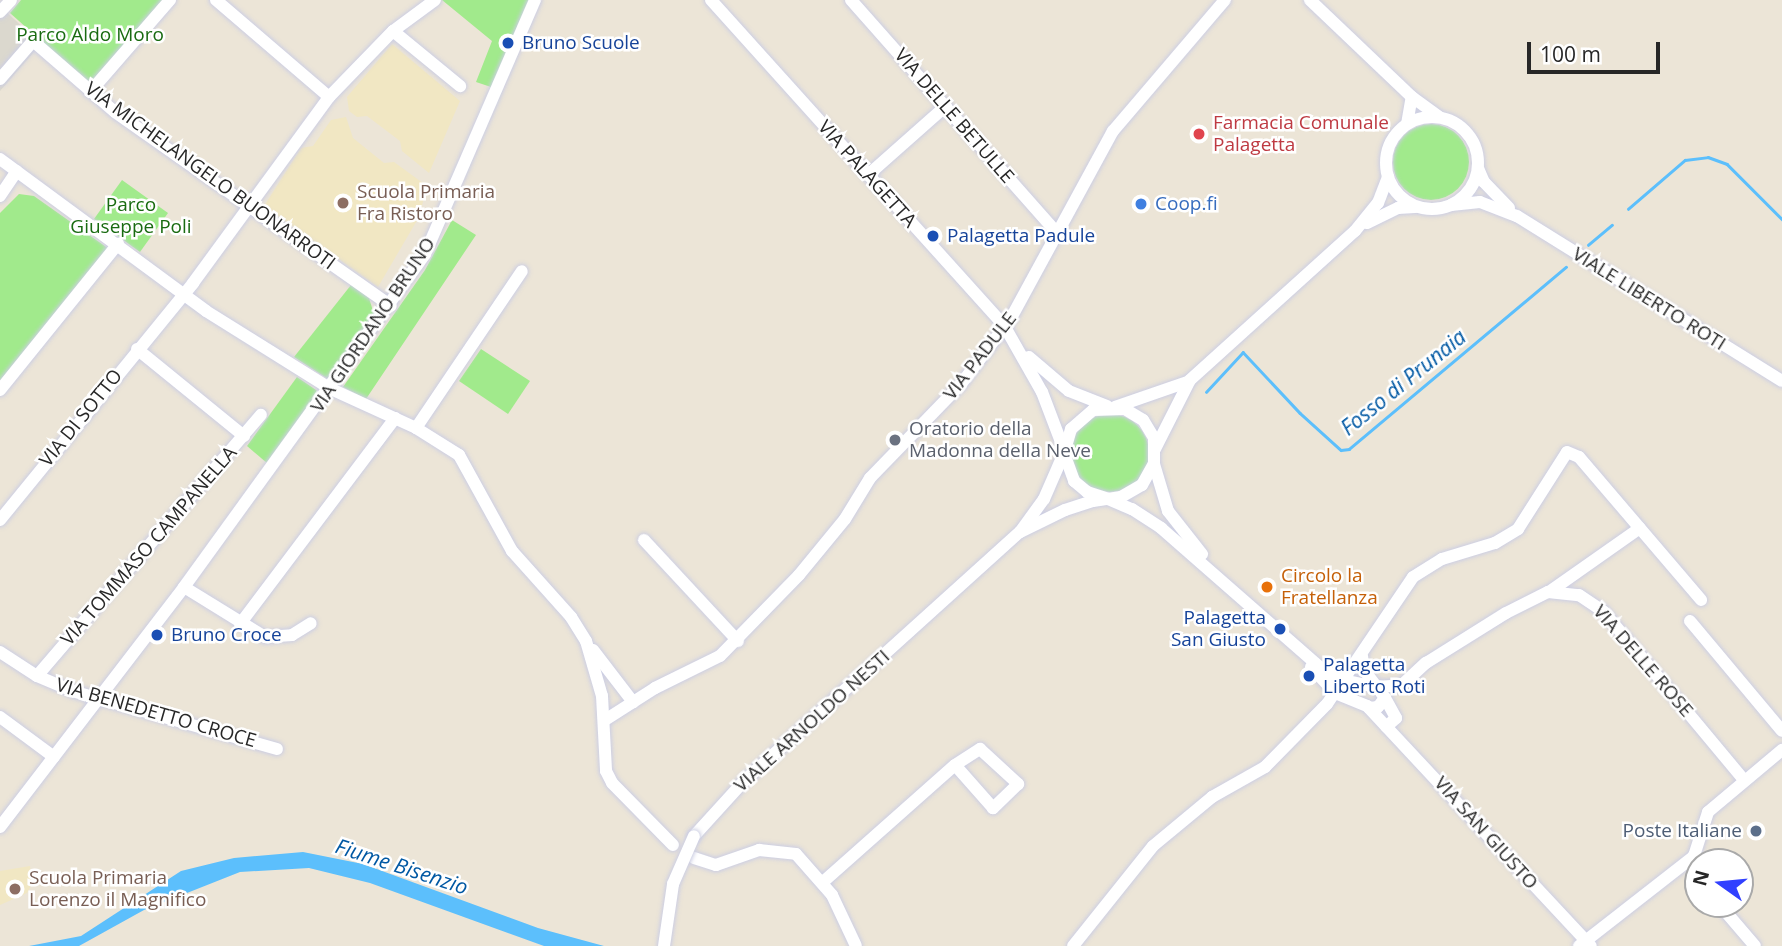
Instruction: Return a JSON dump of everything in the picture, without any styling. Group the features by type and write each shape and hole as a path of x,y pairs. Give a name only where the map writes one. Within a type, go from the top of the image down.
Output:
{"street":[{"path":"0,12 10,0"},
{"path":"90,92 170,0"},
{"path":"216,0 329,97"},
{"name":"VIA DI SOTTO","path":"0,520 163,316 184,294 329,97 393,31 435,0"},
{"name":"VIA GIORDANO BRUNO","path":"0,827 184,587 391,306 444,219 535,0"},
{"name":"VIA PALAGETTA","path":"711,0 1005,327 1021,350 1064,452 1073,481 1091,494 1148,518 1213,570 1304,658 1335,692"},
{"name":"VIA DELLE BETULLE","path":"851,0 1056,232"},
{"name":"VIA PADULE","path":"605,720 720,656 738,641 845,519 870,478 961,384 1005,327 1113,131 1225,0"},
{"path":"1310,0 1412,97 1469,135 1478,167 1470,189 1451,205 1398,208 1355,231"},
{"path":"393,31 460,86"},
{"name":"VIA MICHELANGELO BUONARROTI","path":"0,79 33,40 90,92 391,306"},
{"path":"1155,450 1190,380 1355,231 1378,203 1388,177 1388,147 1407,124 1412,97"},
{"path":"868,175 946,106"},
{"path":"1407,124 1440,118"},
{"path":"0,159 197,305 331,389 416,428 459,455 512,551 571,617 586,641 634,702"},
{"name":"VIALE LIBERTO ROTI","path":"1478,167 1484,182 1517,216"},
{"path":"0,196 17,171"},
{"path":"1388,177 1401,198 1422,208"},
{"name":"VIALE LIBERTO ROTI","path":"1451,205 1480,202 1517,216 1782,381"},
{"path":"0,390 118,244"},
{"path":"416,428 522,271"},
{"path":"163,316 178,307 197,305"},
{"path":"137,349 244,436"},
{"name":"VIA PALAGETTA","path":"1021,350 1063,387 1143,421 1155,450 1154,463 1168,511 1213,570"},
{"path":"1064,452 1079,420 1190,380"},
{"name":"VIA TOMMASO CAMPANELLA","path":"37,676 261,415"},
{"path":"240,624 395,418"},
{"name":"VIALE ARNOLDO NESTI","path":"664,946 673,884 694,836 744,781 1020,532 1044,499 1064,452"},
{"path":"1073,946 1153,846 1212,797 1265,767 1335,692 1418,573 1442,559 1495,543 1521,527 1567,452 1579,457 1700,600"},
{"path":"1108,499 1136,489 1154,463"},
{"name":"VIALE ARNOLDO NESTI","path":"1020,532 1065,510 1108,499"},
{"path":"1343,680 1376,687 1403,684 1469,634 1549,593 1640,528"},
{"path":"644,540 738,641"},
{"path":"184,587 240,624 277,639 292,635 311,623"},
{"name":"VIA DELLE ROSE","path":"1549,593 1579,595 1599,607 1744,780"},
{"path":"1690,621 1782,731"},
{"path":"586,641 605,720 606,771 611,783 673,845"},
{"name":"VIA BENEDETTO CROCE","path":"0,652 37,676 98,698 277,748"},
{"path":"1362,656 1376,687 1396,718 1386,727"},
{"name":"VIA PALAGETTA","path":"1304,658 1343,680"},
{"name":"VIA SAN GIUSTO","path":"1335,692 1369,708 1585,944"},
{"path":"1369,708 1378,707 1385,698"},
{"path":"0,717 54,757"},
{"path":"823,882 955,765 979,749 1018,784 993,808 955,765"},
{"path":"1697,848 1708,812 1782,750"},
{"path":"694,858 716,865 760,850 789,851 804,860 823,882 856,946"},
{"path":"1585,944 1684,865"},
{"path":"1730,918 1755,946"}],"shaded area":[{"path":"0,6 41,44 0,91"},
{"path":"392,44 460,101 429,173 402,151 400,141 367,116 357,117 349,111 347,97"},
{"name":"Scuola Primaria Fra Ristoro","path":"346,117 353,138 384,163 394,162 427,186 419,217 378,287 264,206 301,148 313,146 331,120"},
{"name":"Scuola Primaria Lorenzo il Magnifico","path":"30,866 32,884 27,893 0,905 0,871"}],"green space":[{"name":"Parco Aldo Moro","path":"21,0 167,0 93,87 10,13"},
{"path":"442,0 535,0 497,89 476,82 492,41"},
{"path":"1431,124 1445,127 1458,135 1466,148 1469,162 1466,176 1458,189 1445,197 1431,200 1417,197 1404,189 1396,176 1393,162 1396,148 1404,135 1417,127"},
{"name":"Parco Giuseppe Poli","path":"122,180 168,213 140,252 94,219"},
{"path":"19,194 34,196 109,249 0,381 0,213"},
{"path":"452,220 476,235 366,399 343,387 425,270"},
{"path":"351,285 369,298 374,314 328,379 294,357"},
{"path":"481,349 530,381 508,414 459,381"},
{"path":"297,377 319,392 267,463 247,446"},
{"path":"1110,414 1125,417 1138,425 1146,438 1149,453 1146,468 1138,481 1125,489 1110,492 1095,489 1082,481 1074,468 1071,453 1074,438 1082,425 1095,417"}],"water":[{"name":"Fiume Bisenzio","path":"303,852 363,864 538,928 604,946 544,946 370,883 309,868 240,872 144,910 79,946 29,946 81,936 181,871 234,858"}],"waterway":[{"name":"Fosso di Prunaia","path":"1628,209 1685,160 1708,157 1727,164 1782,219"},
{"name":"Fosso di Prunaia","path":"1588,245 1612,225"},
{"name":"Fosso di Prunaia","path":"1206,392 1243,352 1300,413 1341,450 1349,449 1566,267"}],"place":[{"name":"Bruno Scuole","path":"508,43"},
{"name":"Farmacia Comunale Palagetta","path":"1199,134"},
{"name":"Scuola Primaria Fra Ristoro","path":"343,203"},
{"name":"Coop.fi","path":"1141,204"},
{"name":"Palagetta Padule","path":"933,236"},
{"name":"Oratorio della Madonna della Neve","path":"895,440"},
{"name":"Circolo la Fratellanza","path":"1267,587"},
{"name":"Palagetta San Giusto","path":"1280,629"},
{"name":"Bruno Croce","path":"157,635"},
{"name":"Palagetta Liberto Roti","path":"1309,676"},
{"name":"Poste Italiane","path":"1756,831"},
{"name":"Scuola Primaria Lorenzo il Magnifico","path":"15,889"}]}
